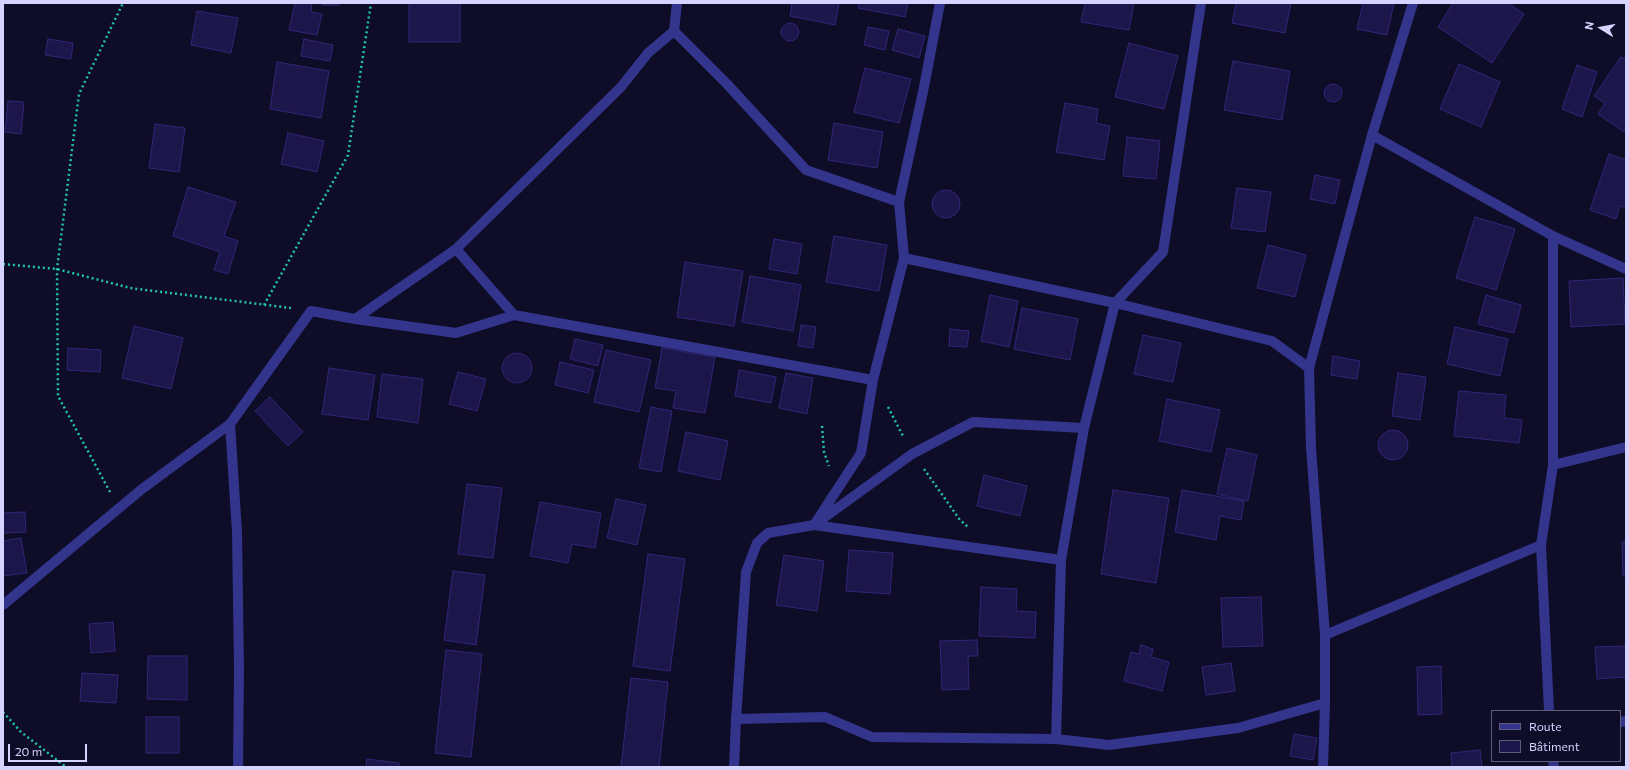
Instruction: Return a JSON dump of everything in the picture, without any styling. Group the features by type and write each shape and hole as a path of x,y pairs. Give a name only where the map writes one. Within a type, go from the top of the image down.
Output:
{"street":[{"path":"355,319 456,249 622,87 648,53 674,31 677,3"},
{"path":"814,524 861,453 873,380 904,258 899,202 924,87 940,3"},
{"path":"1056,739 1061,560 1084,428 1116,303 1163,252 1201,3"},
{"path":"1323,767 1325,635 1310,448 1308,368 1372,134 1413,3"},
{"path":"674,31 727,84 806,170 899,202"},
{"path":"1372,134 1553,236 1626,269"},
{"path":"1549,710 1541,545 1553,465 1553,236"},
{"path":"456,249 514,315"},
{"path":"904,258 1116,303 1272,341 1308,368"},
{"path":"3,605 142,489 230,424 311,311 355,319 456,333 514,315 873,380"},
{"path":"814,524 912,454 973,422 1084,428"},
{"path":"230,424 237,532 239,670 238,767"},
{"path":"1553,465 1626,447"},
{"path":"734,767 746,572 757,542 768,533 814,524 1061,560"},
{"path":"1325,635 1541,545"},
{"path":"736,719 825,717 872,737 1056,739 1109,745 1238,728 1325,703"}],"path":[{"path":"119,508 58,396 57,269 79,94 123,3"},
{"path":"264,305 348,155 371,3"},
{"path":"3,264 57,269 130,288 311,311"},
{"path":"822,426 824,452 837,490"},
{"path":"3,712 21,732 66,767"}],"building":[{"path":"295,3 312,3 311,12 322,14 317,35 289,30"},
{"path":"322,3 339,3 339,5 322,5"},
{"path":"409,3 460,3 460,42 409,42"},
{"path":"792,3 839,3 835,25 790,16"},
{"path":"859,3 908,3 905,17 858,8"},
{"path":"1085,3 1134,3 1129,30 1081,22"},
{"path":"1236,3 1291,3 1285,33 1232,23"},
{"path":"1363,3 1394,3 1387,35 1357,29"},
{"path":"1453,3 1508,3 1524,14 1492,63 1438,27"},
{"path":"197,11 238,18 231,53 191,45"},
{"path":"790,23 796,26 799,32 796,38 790,41 784,38 781,32 784,26"},
{"path":"868,27 889,31 885,50 864,45"},
{"path":"898,29 925,36 919,58 892,50"},
{"path":"48,39 73,43 71,59 45,55"},
{"path":"304,39 333,45 330,61 301,56"},
{"path":"1129,43 1178,56 1164,109 1115,97"},
{"path":"1621,57 1626,60 1626,129 1624,132 1598,114 1605,103 1594,96"},
{"path":"1233,61 1290,71 1282,120 1224,110"},
{"path":"277,62 329,71 321,118 270,109"},
{"path":"1459,64 1500,82 1481,127 1440,109"},
{"path":"1577,65 1597,72 1582,117 1562,109"},
{"path":"865,68 911,79 899,123 854,112"},
{"path":"1333,84 1339,87 1342,93 1339,99 1333,102 1327,99 1324,93 1327,87"},
{"path":"8,101 24,102 21,134 5,132"},
{"path":"1065,103 1098,109 1096,123 1110,126 1104,160 1056,152"},
{"path":"834,123 883,132 877,168 828,160"},
{"path":"155,124 185,128 179,172 149,168"},
{"path":"288,133 324,141 317,172 281,164"},
{"path":"1127,137 1160,141 1156,179 1123,176"},
{"path":"1609,154 1626,160 1626,208 1620,206 1616,219 1590,210"},
{"path":"1315,175 1340,180 1335,204 1310,199"},
{"path":"188,187 236,202 224,236 238,241 228,274 214,270 220,252 173,236"},
{"path":"1237,188 1271,192 1265,232 1231,228"},
{"path":"946,190 956,194 960,204 956,214 946,218 936,214 932,204 936,194"},
{"path":"1475,217 1515,229 1496,290 1456,278"},
{"path":"834,236 887,245 879,291 826,282"},
{"path":"774,239 802,244 797,274 769,269"},
{"path":"1268,245 1306,255 1295,297 1257,288"},
{"path":"685,262 743,271 734,326 677,317"},
{"path":"750,276 801,285 793,331 742,322"},
{"path":"1623,278 1625,324 1571,327 1569,281"},
{"path":"990,295 1018,301 1009,347 981,341"},
{"path":"1486,295 1521,305 1514,333 1478,324"},
{"path":"1022,308 1078,319 1070,360 1014,349"},
{"path":"801,325 816,327 813,348 798,346"},
{"path":"134,326 183,338 171,389 122,378"},
{"path":"1455,327 1508,339 1500,376 1447,364"},
{"path":"950,329 969,331 967,347 949,346"},
{"path":"1143,335 1181,343 1173,382 1134,374"},
{"path":"575,339 603,345 598,366 570,359"},
{"path":"68,348 101,350 100,372 67,370"},
{"path":"662,348 715,357 705,413 673,408 676,391 655,388"},
{"path":"606,350 651,360 639,412 594,402"},
{"path":"517,353 528,357 532,368 528,379 517,383 506,379 502,368 506,357"},
{"path":"1333,356 1360,361 1357,379 1331,375"},
{"path":"560,362 594,370 588,393 555,385"},
{"path":"329,368 375,375 368,420 322,414"},
{"path":"739,370 776,377 771,403 735,396"},
{"path":"458,372 486,379 477,411 449,404"},
{"path":"786,373 813,378 807,414 779,408"},
{"path":"1398,373 1426,377 1420,420 1392,416"},
{"path":"382,374 423,379 418,423 377,417"},
{"path":"1459,391 1506,395 1504,418 1522,420 1519,443 1454,436"},
{"path":"270,397 303,432 288,446 255,411"},
{"path":"1167,399 1220,410 1211,452 1159,441"},
{"path":"651,407 672,411 661,472 639,468"},
{"path":"1393,430 1404,434 1408,445 1404,456 1393,460 1382,456 1378,445 1382,434"},
{"path":"686,432 728,441 720,480 678,471"},
{"path":"1227,448 1257,455 1248,501 1217,494"},
{"path":"984,475 1027,486 1020,516 977,506"},
{"path":"467,484 502,488 493,558 458,554"},
{"path":"1113,490 1169,498 1156,583 1101,574"},
{"path":"1182,490 1244,501 1241,520 1220,516 1216,540 1175,532"},
{"path":"616,499 646,505 637,545 607,538"},
{"path":"540,502 601,513 595,548 572,544 568,563 530,556"},
{"path":"25,512 26,532 3,533 3,513"},
{"path":"21,538 27,573 3,576 3,541"},
{"path":"1622,542 1626,542 1626,576 1623,576"},
{"path":"849,550 893,553 890,594 846,591"},
{"path":"648,554 685,559 670,671 633,666"},
{"path":"784,555 824,561 817,611 776,605"},
{"path":"453,571 485,575 476,645 444,640"},
{"path":"981,587 1017,589 1016,611 1036,612 1035,638 979,636"},
{"path":"1261,597 1263,646 1223,647 1221,598"},
{"path":"113,622 115,651 91,653 89,624"},
{"path":"977,640 978,656 968,656 969,689 942,690 940,641"},
{"path":"1141,645 1153,649 1151,657 1169,662 1162,691 1124,681 1131,652 1139,654"},
{"path":"1626,646 1626,677 1597,679 1595,647"},
{"path":"446,650 482,654 471,757 435,753"},
{"path":"148,656 187,656 187,700 147,699"},
{"path":"1231,663 1235,691 1206,695 1202,667"},
{"path":"1441,666 1442,714 1418,715 1417,667"},
{"path":"82,673 118,675 116,703 80,701"},
{"path":"631,678 668,682 659,767 621,767"},
{"path":"146,717 179,717 179,753 146,753"},
{"path":"1294,734 1317,738 1313,760 1290,756"},
{"path":"1480,750 1482,767 1452,767 1451,753"},
{"path":"367,759 399,763 399,767 366,767"}]}
